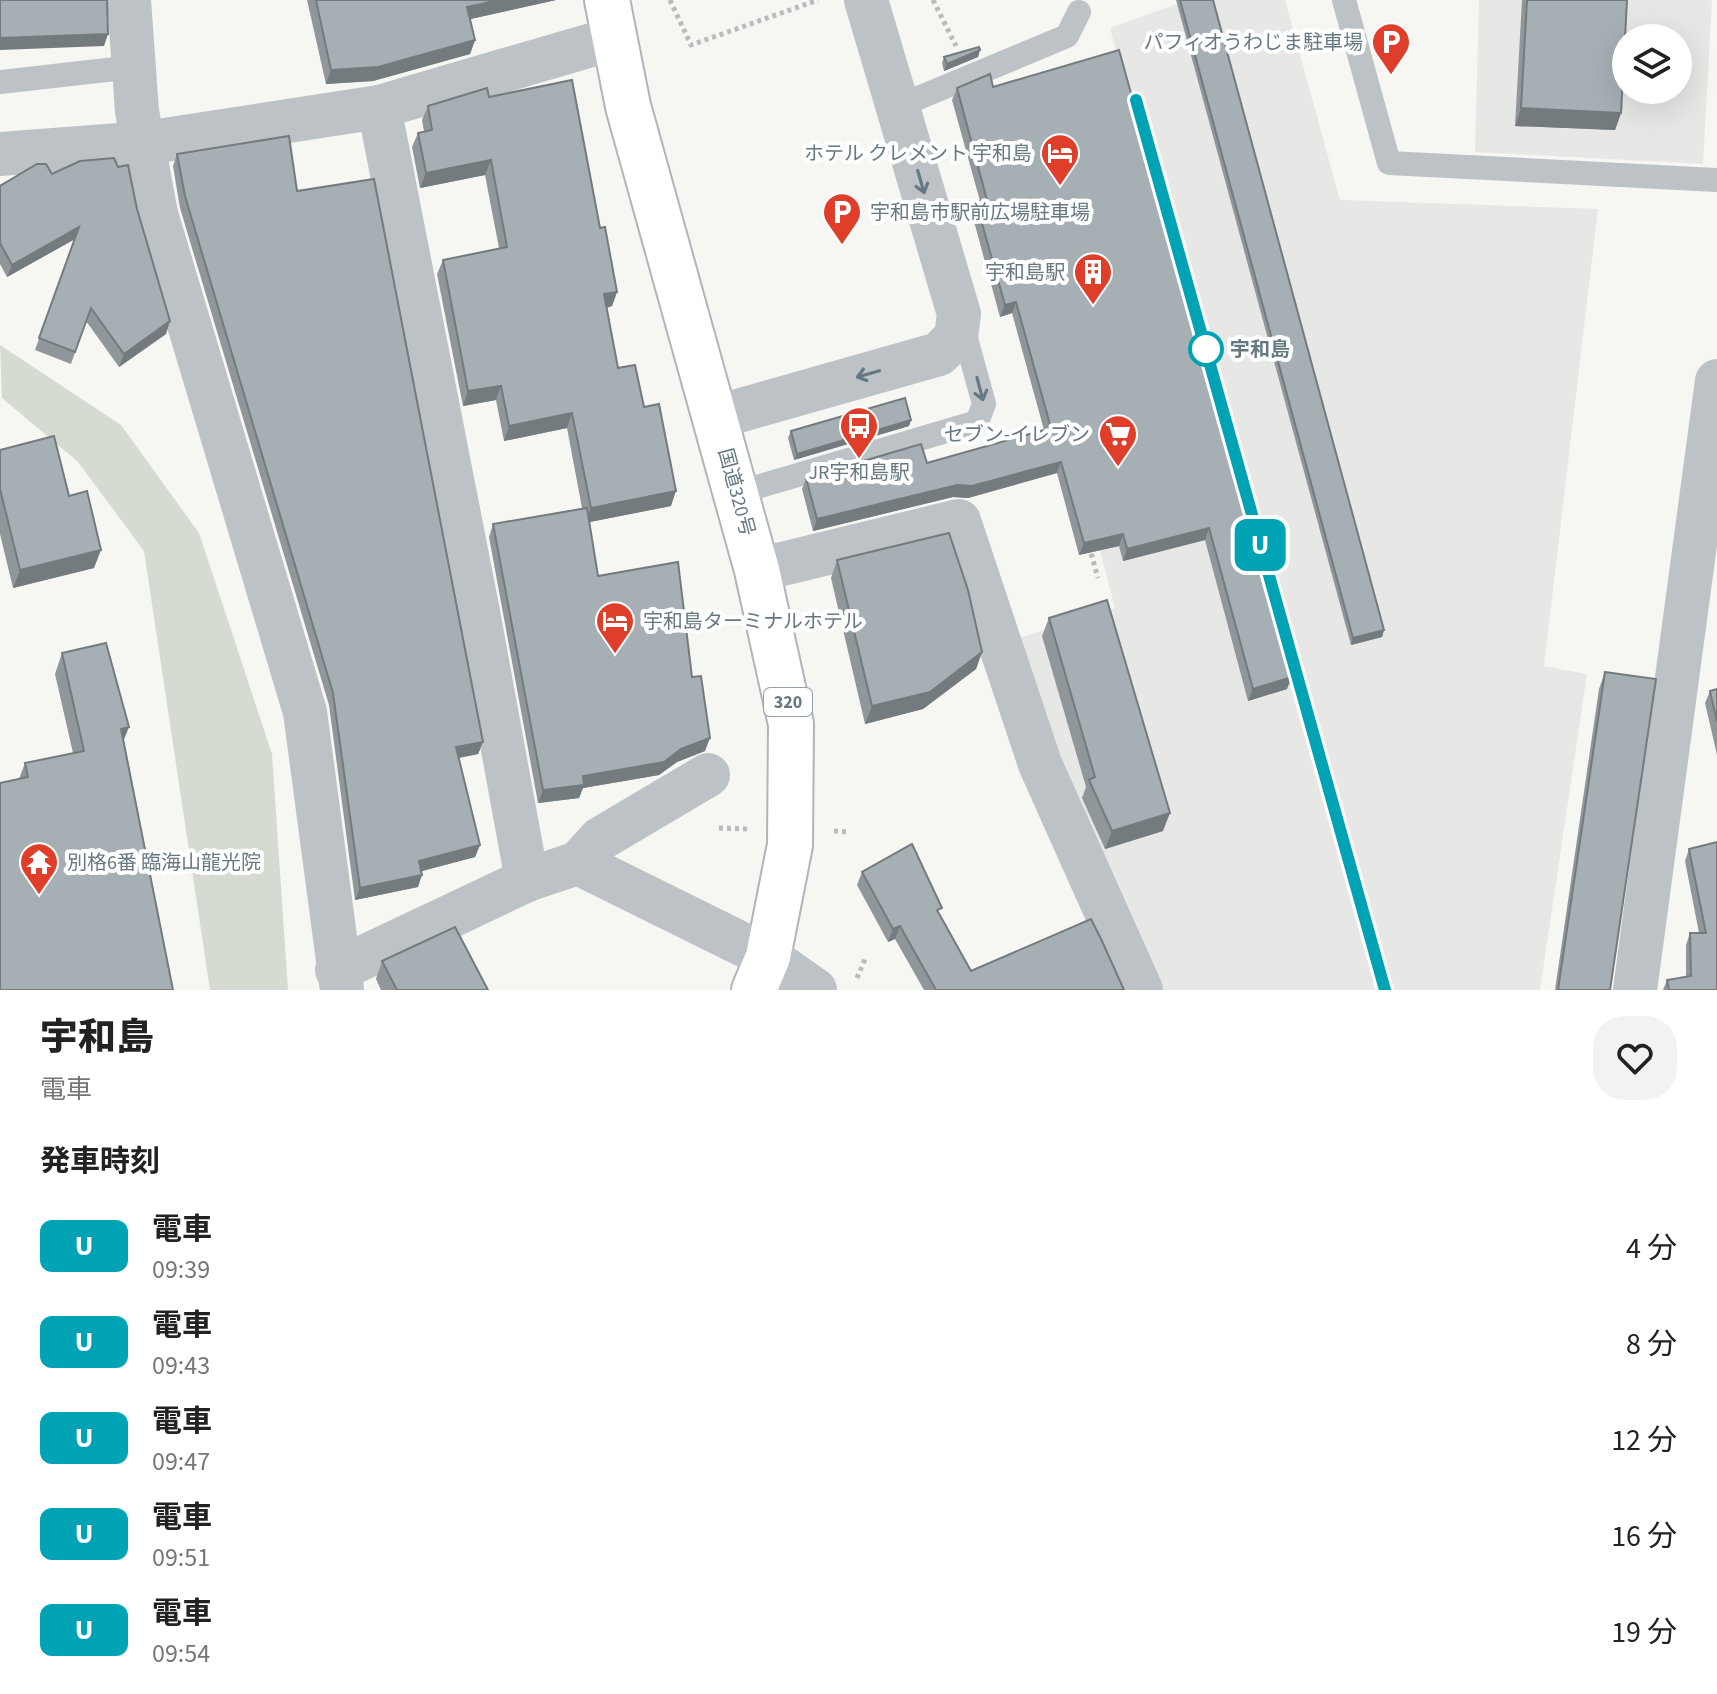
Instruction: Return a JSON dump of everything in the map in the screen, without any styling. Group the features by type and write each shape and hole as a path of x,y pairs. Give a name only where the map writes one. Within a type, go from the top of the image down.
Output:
{"highway":[{"name":"国道320号","path":"609,20 784,676 792,754 790,845 761,974"}],"street":[{"path":"129,0 137,98 156,214 305,712 339,980 527,880 578,863 600,839 708,775"},
{"path":"717,417 939,354 956,337 959,314 866,0"},
{"path":"0,154 137,98 379,107 609,20"},
{"path":"379,107 527,880"},
{"path":"1635,990 1717,381"},
{"path":"757,570 959,521 1040,764 1141,990"},
{"path":"578,863 761,974 815,990"}],"lane":[{"path":"1344,0 1389,163 1717,180"},
{"path":"899,106 1067,36 1079,12"},
{"path":"0,82 137,98"},
{"path":"737,493 977,422 984,404 959,314"}],"path":[{"path":"670,0 691,45 818,0"},
{"path":"933,0 956,47 965,80"},
{"path":"1086,533 1098,578"}],"shaded area":[{"path":"1188,0 1285,0 1340,200 1598,209 1544,666 1587,674 1540,990 1158,990 1082,823 1019,638 1115,608 981,94 1116,51 1110,28"},
{"path":"1479,0 1712,0 1703,164 1475,152"},
{"path":"0,345 121,425 199,533 272,754 288,990 210,990 144,551 78,462 2,398"}],"building":[{"path":"0,0 107,0 108,34 0,38"},
{"path":"316,0 499,0 467,7 475,40 378,67 331,70"},
{"path":"1180,0 1213,0 1384,630 1353,638"},
{"path":"1527,0 1627,0 1626,24 1612,24 1612,104 1621,104 1621,113 1521,108"},
{"path":"979,47 980,50 947,64 944,57"},
{"path":"1119,50 1292,677 1253,689 1209,528 1127,549 1123,534 1084,543 1061,462 972,486 957,485 817,519 806,478 921,444 927,463 1051,428 1016,302 1005,305 976,202 987,200 957,88 990,74 993,87"},
{"path":"572,80 600,228 605,227 617,292 604,294 618,368 635,365 644,407 659,404 676,491 591,508 572,413 509,426 501,386 468,391 443,260 507,247 491,160 426,173 418,133 432,130 428,106 487,88 489,97"},
{"path":"289,136 297,191 374,179 483,742 456,747 480,845 419,861 422,875 360,888 333,693 185,196 177,154"},
{"path":"114,158 118,167 128,165 137,209 170,321 124,354 91,308 75,352 39,338 79,227 12,265 0,243 0,186 37,164 46,164 52,174 80,161"},
{"path":"905,398 911,420 797,454 791,431"},
{"path":"54,436 69,496 87,491 101,550 20,570 0,489 0,450"},
{"path":"587,508 598,576 678,562 692,677 701,676 710,738 681,749 664,762 583,776 584,785 543,790 493,524"},
{"path":"949,533 968,590 982,652 930,692 872,706 837,560"},
{"path":"1107,600 1170,813 1112,831 1089,780 1095,777 1049,618"},
{"path":"106,643 129,727 121,729 173,990 0,990 0,783 28,777 25,763 84,751 62,653"},
{"path":"1605,672 1656,679 1610,990 1558,990"},
{"path":"1717,689 1717,722 1710,691"},
{"path":"1717,842 1717,990 1669,990 1667,980 1691,976 1690,933 1706,933 1689,849"},
{"path":"912,844 942,908 937,910 971,971 1091,919 1124,990 936,990 900,926 893,929 862,872"},
{"path":"455,927 488,990 397,990 382,961"}],"railway":[{"path":"1136,100 1385,990"}],"train":[{"name":"U","path":"1136,100 1385,990"}],"place":[{"name":"パフィオうわじま駐車場","path":"1391,76"},
{"name":"ホテル クレメント 宇和島","path":"1060,187"},
{"name":"宇和島市駅前広場駐車場","path":"842,246"},
{"name":"宇和島駅","path":"1093,306"},
{"name":"宇和島","path":"1206,349"},
{"name":"JR宇和島駅","path":"859,460"},
{"name":"セブン-イレブン","path":"1118,468"},
{"name":"宇和島ターミナルホテル","path":"615,655"},
{"name":"別格6番 臨海山龍光院","path":"39,896"}]}
